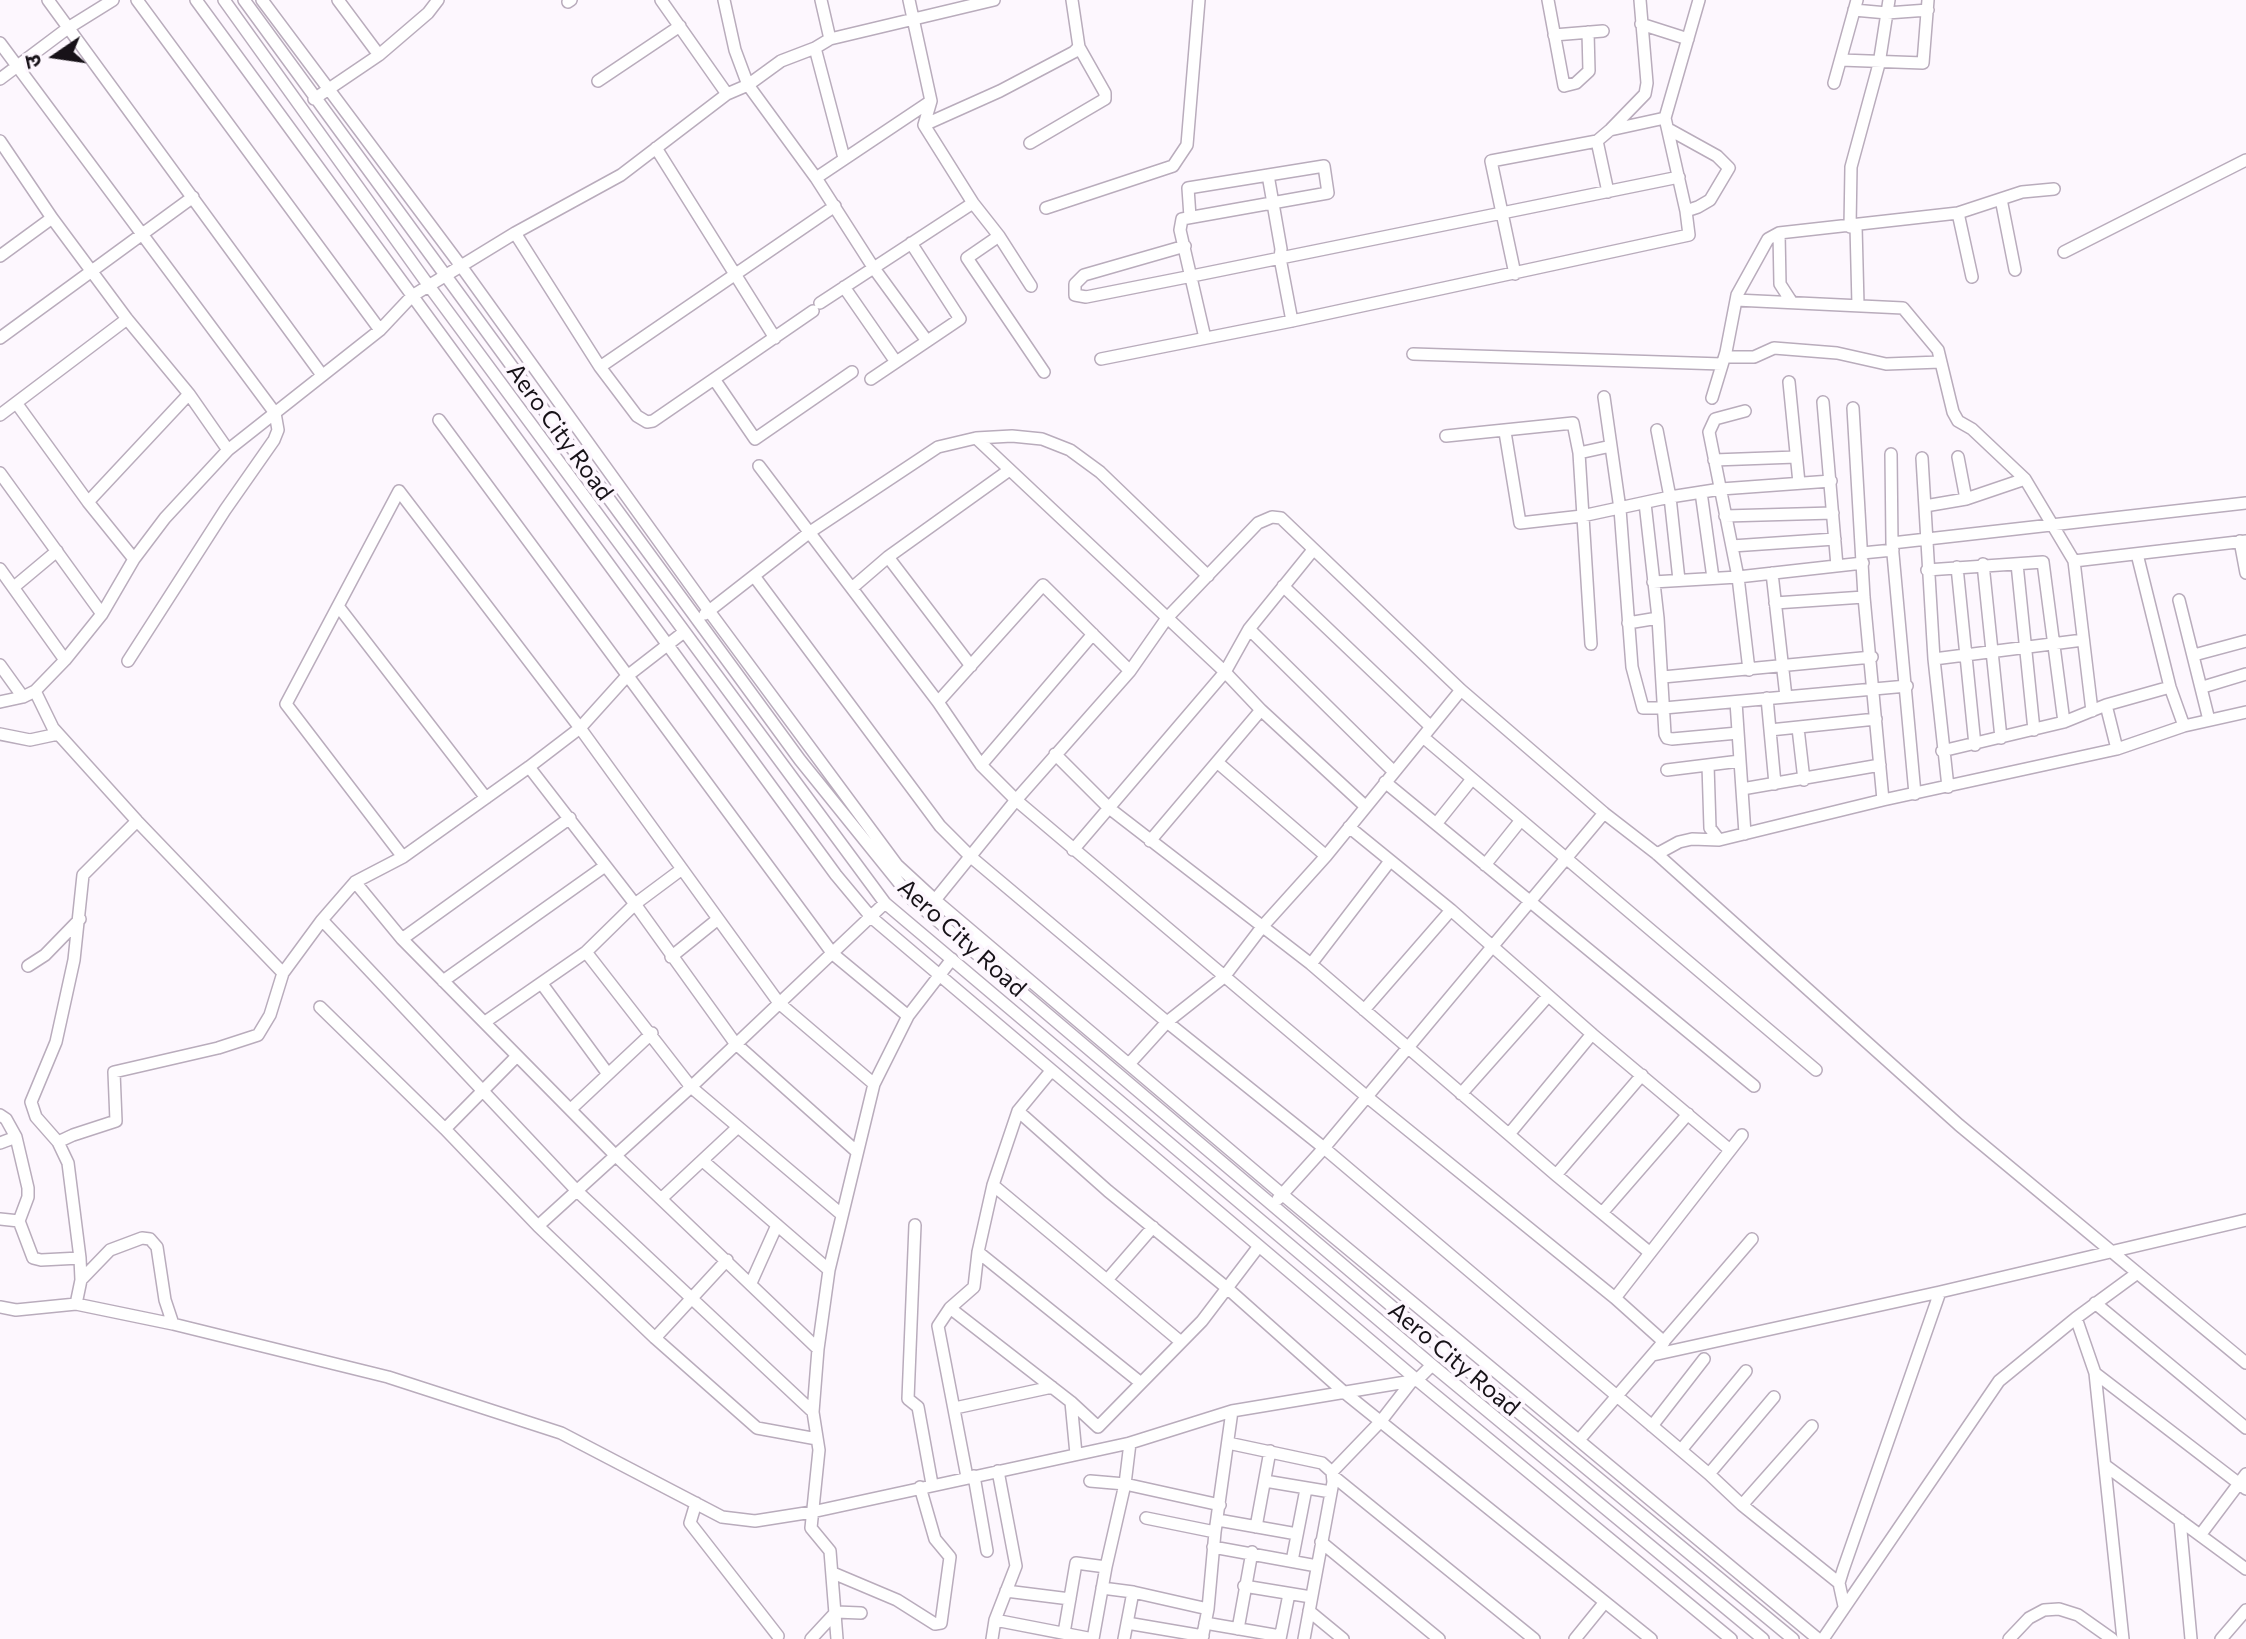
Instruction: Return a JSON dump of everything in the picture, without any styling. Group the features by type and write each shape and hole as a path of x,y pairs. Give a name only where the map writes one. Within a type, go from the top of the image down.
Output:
{"street":[{"path":"48,0 322,375"},
{"path":"0,79 68,28 113,0"},
{"path":"137,0 380,330"},
{"path":"196,0 836,875 871,917 1415,1381 1731,1639"},
{"name":"Aero City Road","path":"224,0 429,286 885,903 1432,1365 1763,1639"},
{"name":"Aero City Road","path":"244,0 800,760 913,900 1271,1205 1793,1639"},
{"path":"262,0 461,266 709,611 897,865 1283,1195 1821,1639 1999,1381 2136,1274"},
{"path":"338,0 379,55"},
{"path":"419,0 428,13"},
{"path":"314,99 379,55 428,13 438,0"},
{"path":"661,0 727,94"},
{"path":"724,0 735,50 748,85 816,178 873,267 927,341"},
{"path":"821,0 830,39"},
{"path":"909,0 931,101 924,125 1031,286"},
{"path":"0,702 35,691 65,660 102,614 134,559 165,518 228,450 380,330 412,296 515,233 621,175 727,94 748,85 781,61 830,39 912,17 994,0"},
{"path":"1030,143 1105,99 1105,93 1079,47 1072,0"},
{"path":"1046,208 1173,166 1187,145 1199,0"},
{"path":"1548,0 1564,86 1576,83 1589,71 1588,32"},
{"path":"1515,274 1491,161 1597,141 1645,94 1647,83 1640,0"},
{"path":"1101,359 1689,235 1668,124 1699,0"},
{"path":"1858,305 1851,167 1879,64 1889,0"},
{"path":"1834,83 1855,5 1887,13 1928,5 1923,63 1879,64 1841,60"},
{"path":"1641,24 1688,39"},
{"path":"598,81 680,26"},
{"path":"1554,35 1603,31"},
{"path":"0,43 275,413 278,430 274,440 128,661"},
{"path":"924,125 1000,91 1079,47"},
{"path":"815,48 844,158"},
{"path":"816,178 931,101"},
{"path":"1610,130 1668,124 1717,156 1729,168 1710,200 1686,211"},
{"path":"0,141 5,160 189,394 228,450"},
{"path":"1597,141 1608,192"},
{"path":"656,148 775,338"},
{"path":"2064,252 2246,160"},
{"path":"1190,217 1188,188 1324,166 1328,193 1182,219 1179,225 1205,338"},
{"path":"1268,175 1292,321"},
{"path":"1185,246 1084,275 1079,278 1074,291 1078,296 1086,297 1679,177"},
{"path":"1712,398 1724,361 1736,300 1764,244 1779,233 1958,213 2022,192 2054,189"},
{"path":"0,338 193,197"},
{"path":"2001,199 2015,270"},
{"path":"515,233 600,367 637,416 647,422 653,421 775,338 873,267 973,203"},
{"path":"600,367 835,206"},
{"path":"1958,213 1972,277"},
{"path":"0,256 52,218"},
{"path":"1779,233 1780,284 1791,301"},
{"path":"999,236 967,258 1044,372"},
{"path":"871,379 960,319 911,243"},
{"path":"844,287 896,362"},
{"path":"1736,300 1903,308 1938,350 1955,417 2025,479 2074,561 2092,711"},
{"path":"0,415 127,319"},
{"path":"1413,354 1724,361 1754,357 1774,348 1837,353 1886,364 1940,362"},
{"path":"714,379 755,439 852,372"},
{"path":"1789,382 1799,483"},
{"path":"88,502 189,394"},
{"path":"1604,397 1620,509 1632,667 1643,708 1907,686"},
{"path":"1823,402 1837,566"},
{"path":"17,404 134,559"},
{"path":"1853,408 1864,597 1883,800"},
{"path":"1745,411 1722,417 1711,425 1709,439 1738,577 1749,670"},
{"path":"439,420 833,954 908,1016"},
{"path":"1446,436 1573,423 1579,453 1591,644"},
{"path":"1657,430 1670,497 1679,580"},
{"path":"1505,432 1520,523 1582,516 1721,489 1831,481"},
{"path":"698,620 810,532 938,447 976,438 1012,436 1042,439 1070,450 1100,472 1208,576"},
{"path":"976,438 1365,806"},
{"path":"1579,453 1611,446"},
{"path":"1891,454 1893,546 1915,794"},
{"path":"1714,460 1796,457"},
{"path":"1958,457 1966,499"},
{"path":"1922,458 1934,659 1948,787"},
{"path":"759,466 938,702 981,765 1016,800 1366,1096 1615,1298 1664,1342"},
{"path":"852,588 888,557 1008,471"},
{"path":"1,475 102,614"},
{"path":"1925,506 1966,499 2025,479"},
{"path":"403,857 286,704 399,491 580,728 779,1003 874,1084"},
{"path":"1701,492 1713,578"},
{"path":"1645,503 1667,738 1738,733"},
{"path":"1653,582 1837,566 1893,546 1927,540 2246,503"},
{"path":"1725,516 1833,513"},
{"path":"935,900 1055,754 1130,671 1167,618 1258,523 1272,517 1281,518 1461,690 1604,813 1657,854 1959,1125 2246,1363"},
{"path":"1732,546 1835,539"},
{"path":"2074,561 2243,541 2246,573"},
{"path":"1073,850 1225,672 1249,629 1313,550"},
{"path":"14,587 57,551"},
{"path":"2137,554 2170,687 2184,726"},
{"path":"888,557 971,666"},
{"path":"1927,570 2043,562 2064,722"},
{"path":"1983,564 2001,738"},
{"path":"2017,564 2034,730"},
{"path":"1957,567 1975,745"},
{"path":"0,569 65,660"},
{"path":"1772,573 1786,697"},
{"path":"754,576 940,826 971,857 1167,1022 1324,1148 1742,1505 1839,1583"},
{"path":"938,702 1043,585 1130,671"},
{"path":"1283,586 1472,779 1816,1070"},
{"path":"1775,603 1864,597"},
{"path":"2179,600 2209,720"},
{"path":"338,606 486,798"},
{"path":"1628,623 1658,618"},
{"path":"1249,629 1394,772"},
{"path":"58,1142 116,1121 114,1072 218,1048 258,1035 270,1015 283,973 355,882 403,857 529,767 580,728 626,677 684,632"},
{"path":"981,765 1093,634"},
{"path":"1934,659 2083,640"},
{"path":"2194,655 2246,641"},
{"path":"1663,677 1872,657"},
{"path":"0,665 23,697"},
{"path":"2203,687 2246,674"},
{"path":"1942,751 2064,722 2106,705 2170,687"},
{"path":"1129,1064 1167,1022 1224,977 1262,927 1326,856 1461,690"},
{"path":"35,691 41,709 55,731 283,973"},
{"path":"1767,698 1775,784"},
{"path":"1736,702 1745,834"},
{"path":"2106,705 2117,749"},
{"path":"1150,841 1261,710"},
{"path":"1657,854 1679,842 1719,840 1883,800 2117,749 2184,726 2246,712"},
{"path":"1770,730 1876,719"},
{"path":"1798,728 1804,780"},
{"path":"0,734 30,740 55,731"},
{"path":"1055,754 1109,808 1311,964 1649,1252"},
{"path":"1667,770 1740,761"},
{"path":"1217,762 1326,856"},
{"path":"1708,765 1710,828 1719,840"},
{"path":"1742,789 1880,765"},
{"path":"529,767 635,904 735,1043 856,1151"},
{"path":"1436,824 1472,779"},
{"path":"1385,782 1754,1086"},
{"path":"1271,1205 1324,1148 1604,813"},
{"path":"402,939 570,818"},
{"path":"1485,865 1521,820"},
{"path":"76,1304 81,1280 80,1258 68,1163 58,1142 36,1117 31,1102 56,1042 81,919 83,875 137,821"},
{"path":"1349,827 1451,910 1730,1150"},
{"path":"1311,964 1390,861"},
{"path":"443,981 605,866"},
{"path":"485,1022 586,952 635,904 682,869"},
{"path":"355,882 402,939 614,1154 818,1349"},
{"path":"538,1226 691,1087 885,903"},
{"path":"1364,1010 1451,910"},
{"path":"28,966 45,955 81,919"},
{"path":"671,957 718,919"},
{"path":"322,920 577,1191 813,1412"},
{"path":"586,952 691,1087 841,1214"},
{"path":"837,1639 830,1551 811,1528 819,1450 813,1412 829,1270 874,1084 908,1016 952,959"},
{"path":"542,984 608,1074"},
{"path":"1461,1094 1548,996"},
{"path":"320,1007 445,1129 538,1226 655,1338 757,1428 817,1439"},
{"path":"571,1109 652,1033"},
{"path":"1510,1133 1592,1034"},
{"path":"445,1129 517,1056"},
{"path":"987,1551 938,1326 950,1308 974,1287 978,1252 993,1185 1018,1111 1051,1071"},
{"path":"1105,1089 1119,1075"},
{"path":"1556,1175 1642,1075"},
{"path":"1018,1111 1227,1288 1345,1393 1651,1639"},
{"path":"1602,1213 1688,1114"},
{"path":"0,1115 6,1119 16,1137 28,1188 19,1221 33,1258 80,1258"},
{"path":"662,1198 738,1127"},
{"path":"1615,1298 1742,1135"},
{"path":"0,1143 16,1137"},
{"path":"703,1161 829,1270"},
{"path":"993,1185 1181,1342"},
{"path":"0,1219 19,1221"},
{"path":"1653,1355 2246,1220"},
{"path":"751,1283 777,1225"},
{"path":"915,1225 908,1399 918,1407 932,1484"},
{"path":"1107,1280 1153,1227"},
{"path":"81,1280 110,1250 142,1238 150,1239 157,1247 165,1300 173,1324"},
{"path":"1579,1440 1752,1239"},
{"path":"950,1308 1071,1402 1098,1427 1202,1321 1259,1246"},
{"path":"978,1252 1141,1383"},
{"path":"655,1338 727,1260"},
{"path":"1844,1606 1839,1583 1940,1292"},
{"path":"2095,1303 2246,1428"},
{"path":"0,1307 16,1310 76,1304 173,1324 388,1377 561,1433 722,1517 755,1521 812,1512 1130,1443 1232,1411 1415,1381"},
{"path":"2076,1318 2095,1373 2123,1639"},
{"path":"1652,1426 1704,1359"},
{"path":"1304,1639 1333,1474 1432,1365"},
{"path":"1681,1450 1746,1371"},
{"path":"2095,1373 2244,1482 2201,1534"},
{"path":"955,1408 1052,1387"},
{"path":"1709,1474 1774,1397"},
{"path":"1071,1402 1076,1454"},
{"path":"1127,1623 1167,1634 1202,1637 1232,1411"},
{"path":"1742,1505 1812,1426"},
{"path":"995,1620 1093,1639 1125,1484 1130,1443"},
{"path":"1228,1443 1322,1463 1534,1639"},
{"path":"1256,1527 1270,1451"},
{"path":"2106,1466 2246,1569"},
{"path":"992,1639 995,1620 1016,1566 998,1471"},
{"path":"1090,1481 1125,1484 1220,1505"},
{"path":"1265,1481 1331,1492"},
{"path":"833,1573 897,1600 935,1624 941,1623 950,1557 935,1539 920,1487"},
{"path":"1292,1561 1306,1489"},
{"path":"696,1503 690,1523 778,1638"},
{"path":"1146,1518 1256,1527 1297,1534"},
{"path":"2180,1520 2191,1639"},
{"path":"1321,1542 1439,1639"},
{"path":"1213,1547 1317,1566"},
{"path":"1238,1629 1252,1552"},
{"path":"1064,1633 1076,1563 1106,1567"},
{"path":"1244,1586 1311,1597"},
{"path":"1102,1588 1208,1609"},
{"path":"1006,1591 1070,1599"},
{"path":"1124,1639 1133,1592"},
{"path":"1205,1623 1280,1638 1289,1594"},
{"path":"1575,1639 1605,1602"},
{"path":"2014,1637 2029,1618 2044,1610 2059,1609 2078,1615 2112,1639"},
{"path":"2221,1639 2246,1610"},
{"path":"1309,1611 1343,1639"},
{"path":"811,1639 836,1612 861,1613"}]}
